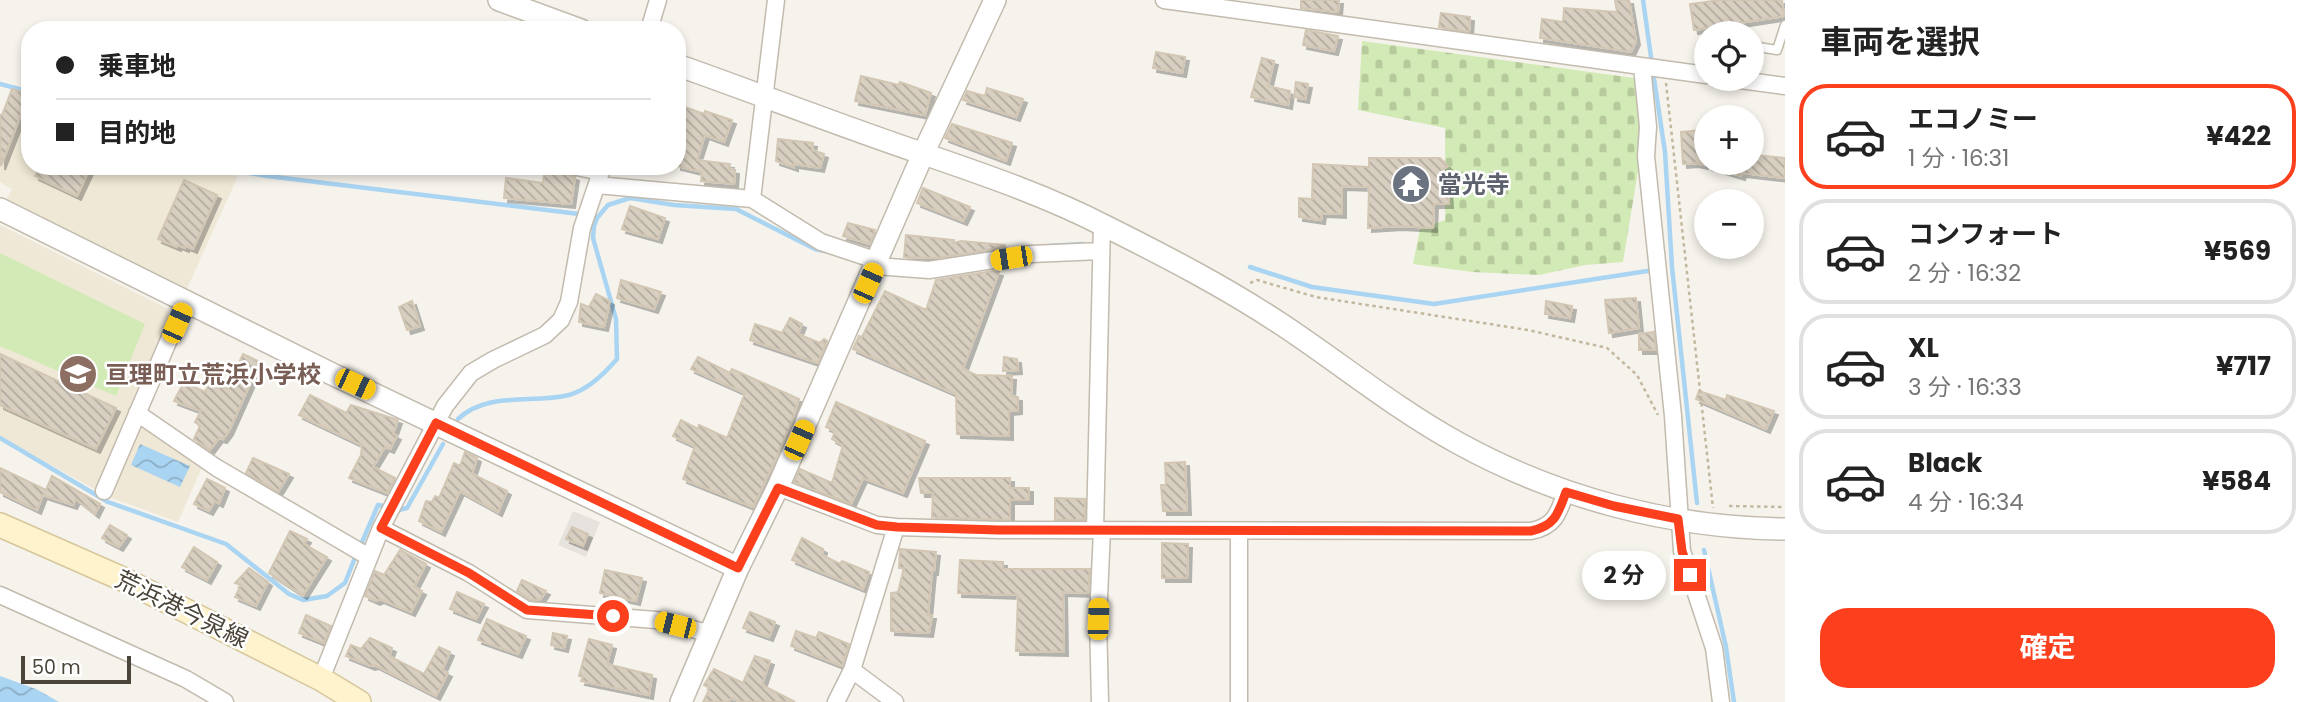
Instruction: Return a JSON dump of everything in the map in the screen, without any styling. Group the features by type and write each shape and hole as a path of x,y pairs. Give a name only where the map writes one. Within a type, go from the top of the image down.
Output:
{"main road":[{"name":"荒浜港今泉線","path":"0,525 125,580 321,679 359,702"}],"street":[{"path":"499,0 556,21"},
{"path":"652,21 659,0"},
{"path":"752,198 776,0"},
{"path":"681,702 738,568 778,488 877,264 923,154 995,0"},
{"path":"1164,0 1205,3 1694,73"},
{"path":"686,68 923,154 975,170 1102,224 1231,293 1457,443 1566,492 1614,506 1678,519 1721,515 1785,529"},
{"path":"1653,68 1646,156 1655,265 1673,416 1678,519 1682,551 1713,648 1721,702"},
{"path":"1764,83 1785,86"},
{"path":"321,679 362,553 381,528 455,390 471,373 492,359 545,335 561,320 569,302 582,228 600,175"},
{"path":"606,175 752,198 821,242 877,264 929,270 1031,254 1095,251"},
{"path":"0,209 334,375 738,568"},
{"path":"1100,702 1095,251 1102,224"},
{"path":"104,491 187,300"},
{"path":"137,413 217,468 362,553"},
{"path":"778,488 877,525 1098,530 1531,531 1545,528 1554,520 1566,492"},
{"path":"836,702 852,670 897,527"},
{"path":"381,528 469,573 527,610 656,620 712,634"},
{"path":"1239,530 1239,702"},
{"path":"0,595 186,679 225,702"},
{"path":"852,670 895,702"}],"lane":[{"path":"1764,48 1777,50 1785,25"}],"path":[{"path":"1653,68 1721,515 1785,507"},
{"path":"1231,293 1257,280 1316,298 1528,330 1607,348 1637,375 1657,415 1673,416"}],"shaded area":[{"path":"21,105 21,175 238,176 185,293 5,203 12,189 0,182 0,156"},
{"name":"亘理町立荒浜小学校","path":"0,225 166,308 171,323 140,424 202,467 178,522 109,497 0,437"},
{"path":"573,511 600,522 586,557 558,545"}],"green space":[{"path":"1362,41 1634,78 1639,107 1640,159 1623,262 1585,265 1539,275 1472,272 1413,264 1420,229 1445,220 1445,128 1358,110"},
{"path":"0,253 145,324 116,396 0,346"}],"water":[{"path":"140,444 190,466 180,487 131,465"},
{"path":"0,676 36,689 59,702 0,702"}],"building":[{"path":"1301,0 1339,0 1338,12 1301,8"},
{"path":"1615,0 1629,0 1636,41 1631,52 1540,38 1542,19 1563,22 1564,8 1617,12"},
{"path":"1720,0 1782,0 1784,16 1752,21 1694,21 1694,30 1690,4"},
{"path":"1441,13 1470,17 1469,32 1439,27"},
{"path":"1306,30 1338,36 1334,51 1303,45"},
{"path":"1156,52 1185,57 1182,73 1153,68"},
{"path":"1262,58 1274,61 1268,86 1290,91 1288,105 1251,97"},
{"path":"861,76 899,85 900,82 931,93 925,115 855,101"},
{"path":"1296,82 1308,84 1305,99 1294,97"},
{"path":"987,88 1023,99 1016,117 963,100 967,91 985,96"},
{"path":"12,89 21,92 21,115 1,166 0,115"},
{"path":"686,107 732,120 724,142 705,135 697,160 730,164 729,169 735,170 734,184 701,181 702,172 686,168"},
{"path":"952,124 1012,143 1006,161 945,138"},
{"path":"1694,131 1694,163 1683,164 1681,132"},
{"path":"778,139 813,143 812,150 824,154 820,168 794,164 794,167 776,161"},
{"path":"1764,156 1785,158 1785,178 1759,175 1764,175"},
{"path":"1369,158 1440,158 1448,166 1442,170 1448,187 1449,204 1434,204 1433,228 1368,228 1369,187 1342,186 1342,214 1322,213 1321,220 1299,217 1299,198 1312,199 1313,164 1369,167"},
{"path":"36,175 87,175 77,196"},
{"path":"544,175 575,177 571,204 504,198 506,178 543,183"},
{"path":"184,180 217,195 193,249 178,245 177,247 158,239"},
{"path":"923,188 970,207 963,221 917,203"},
{"path":"630,206 665,218 658,239 622,229"},
{"path":"848,223 875,230 870,244 843,236"},
{"path":"906,235 954,240 953,243 961,241 1005,247 937,258 904,257"},
{"path":"999,272 963,369 976,375 1012,376 1011,396 1018,397 1018,410 1009,411 1009,436 957,434 956,394 853,349 885,291 926,310 936,280"},
{"path":"621,280 661,292 654,309 617,298"},
{"path":"596,294 610,301 604,327 579,322 581,304 589,307"},
{"path":"1636,298 1639,328 1609,333 1605,300"},
{"path":"412,301 420,326 407,330 399,307"},
{"path":"1546,301 1572,306 1570,318 1545,314"},
{"path":"790,318 802,324 798,334 820,343 824,339 827,341 818,363 750,340 755,324 782,333"},
{"path":"1654,332 1656,350 1639,350 1639,334"},
{"path":"0,354 116,408 96,449 0,405"},
{"path":"243,354 260,362 229,431 223,439 219,438 210,450 194,439 200,426 195,422 201,411 174,401 184,382 205,392 210,382 227,389"},
{"path":"698,357 730,373 732,369 799,399 789,430 753,507 683,479 695,446 673,436 681,420 698,429 699,425 727,438 745,393 691,369"},
{"path":"1004,357 1017,359 1018,370 1003,371"},
{"path":"1699,391 1726,400 1727,395 1774,411 1766,429 1696,399"},
{"path":"310,395 346,413 351,405 398,420 393,434 397,436 390,449 385,447 373,467 395,478 387,493 349,478 361,455 362,445 299,415"},
{"path":"836,402 925,441 903,493 863,478 851,504 794,482 800,469 832,483 843,445 832,439 835,431 826,427"},
{"path":"465,452 477,458 472,474 507,491 498,512 460,491 441,532 419,521 426,501 432,502 435,496 439,498 454,463 460,466"},
{"path":"253,458 289,474 278,492 246,473"},
{"path":"1185,462 1187,511 1163,511 1161,485 1166,485 1165,463"},
{"path":"0,468 46,490 52,476 100,504 95,514 76,499 73,505 43,495 37,510 0,492"},
{"path":"919,478 1010,478 1010,488 1029,488 1029,500 1010,500 1010,520 932,517 933,493 921,493"},
{"path":"207,479 225,488 219,503 215,501 209,511 194,504"},
{"path":"1055,498 1085,499 1085,520 1055,520"},
{"path":"110,525 127,535 119,547 102,538"},
{"path":"572,527 588,534 583,546 566,539"},
{"path":"290,531 307,539 304,544 327,557 303,595 269,573"},
{"path":"802,538 823,549 822,555 840,564 842,561 869,572 863,589 792,560"},
{"path":"1162,543 1188,544 1187,578 1162,578"},
{"path":"194,547 217,562 207,580 182,567"},
{"path":"900,549 936,552 928,615 932,615 929,633 891,631 891,593 898,592 904,568 899,568"},
{"path":"400,550 426,564 414,587 422,591 411,612 365,596 375,571 384,575"},
{"path":"960,560 1003,562 1003,569 1090,569 1088,593 1063,592 1064,652 1016,651 1018,595 958,593"},
{"path":"249,568 268,582 256,606 235,597 241,585 235,583"},
{"path":"605,570 642,578 636,601 600,593"},
{"path":"522,580 546,591 540,600 531,600 517,591"},
{"path":"457,592 484,604 476,619 450,609"},
{"path":"750,612 775,622 769,637 743,628"},
{"path":"306,615 331,626 324,643 299,633"},
{"path":"487,619 526,636 518,654 478,640"},
{"path":"796,631 816,638 819,632 849,644 842,666 791,646"},
{"path":"553,633 567,636 564,648 551,645"},
{"path":"370,638 392,648 389,656 424,674 439,647 450,652 442,670 448,673 436,696 375,665 371,666 346,656 351,645 361,649"},
{"path":"589,639 612,645 607,664 652,675 649,695 581,681 583,677 579,676"},
{"path":"755,656 770,661 762,685 795,702 741,702 731,698 729,702 703,702 710,688 704,685 714,669 743,683"}],"waterway":[{"path":"1643,0 1652,64"},
{"path":"1653,72 1665,152 1672,267 1697,503"},
{"path":"0,84 21,90"},
{"path":"261,175 579,214"},
{"path":"595,217 608,205 630,198 674,205 736,209 815,249 825,251"},
{"path":"458,419 470,410 497,401 576,393 595,380 617,359 616,319 593,238 597,218"},
{"path":"1049,246 1082,244"},
{"path":"1250,267 1312,287 1434,304 1654,270"},
{"path":"0,438 108,502 226,544 289,594 303,600 327,596 345,583 356,555"},
{"path":"399,510 407,508 443,444"},
{"path":"360,547 378,505 383,506"},
{"path":"1704,550 1726,647 1734,702"}],"place":[{"name":"當光寺","path":"1411,184"},
{"name":"亘理町立荒浜小学校","path":"78,374"}],"route":[{"path":"613,616 527,610 469,573 381,528 436,423 738,568 778,488 877,525 999,530 1531,531 1545,528 1554,520 1566,492 1614,506 1678,519 1682,551 1690,575"}]}
